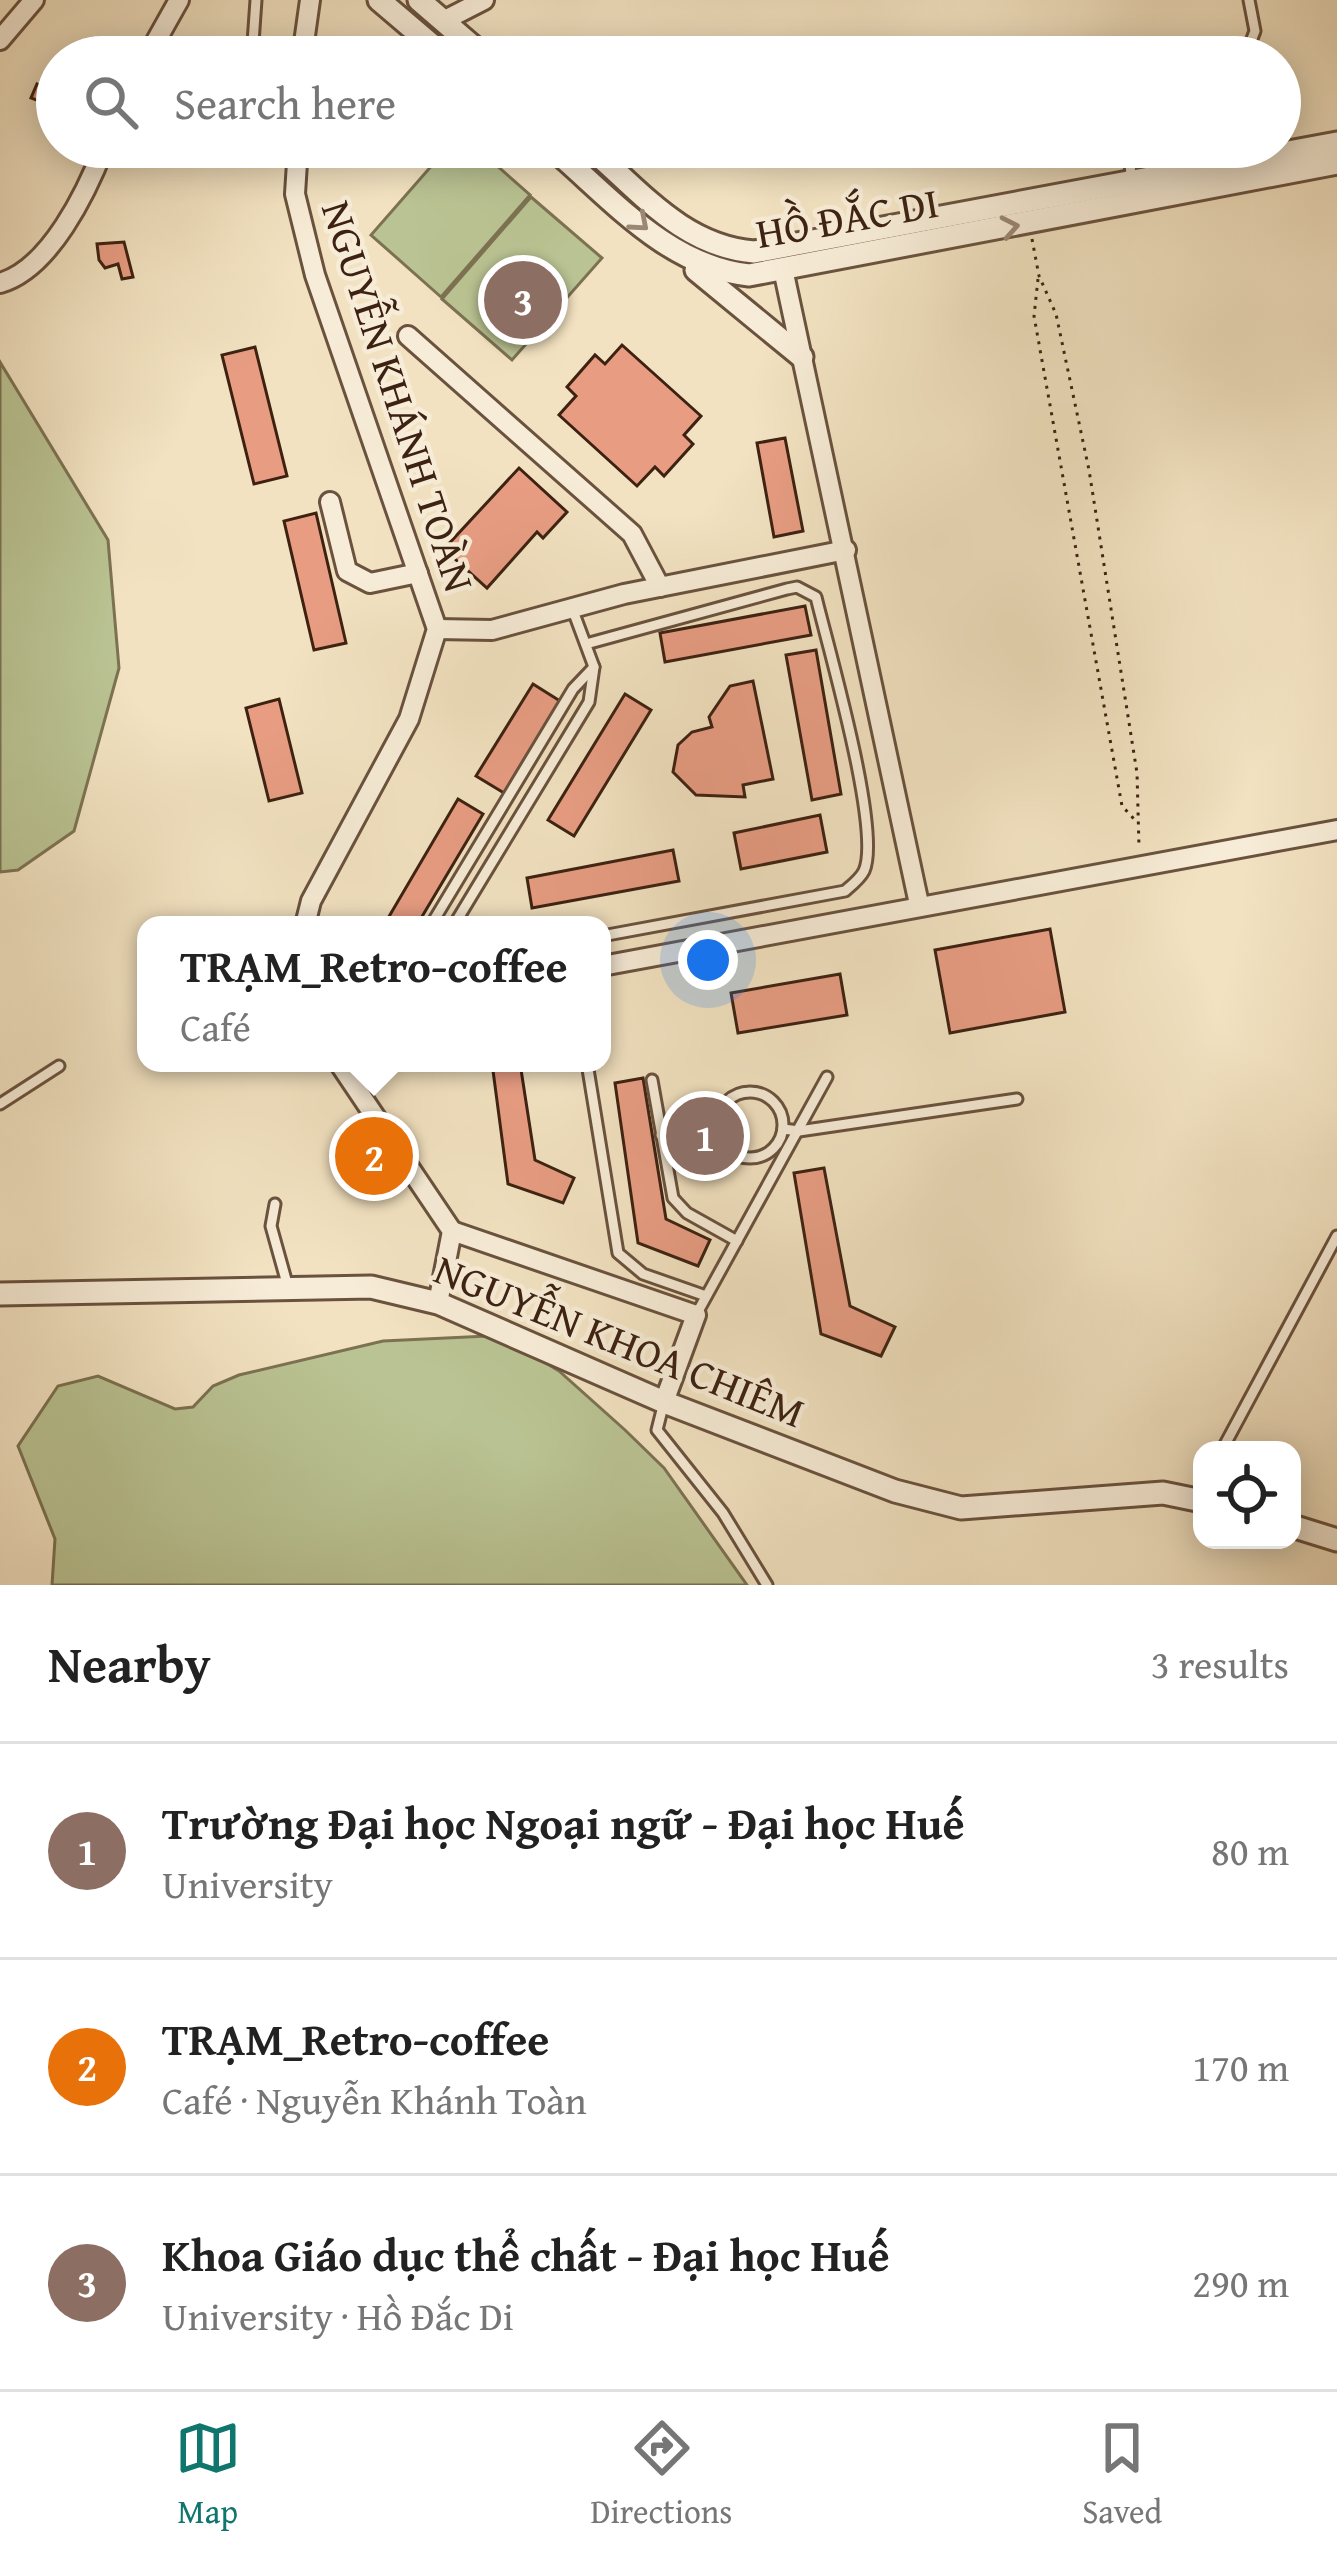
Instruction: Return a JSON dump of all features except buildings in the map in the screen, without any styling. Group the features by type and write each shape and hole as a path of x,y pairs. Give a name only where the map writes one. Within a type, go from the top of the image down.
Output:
{"street":[{"path":"2,34 34,0"},
{"path":"159,36 179,0"},
{"path":"305,36 310,0"},
{"path":"379,0 421,36"},
{"path":"419,0 460,36"},
{"path":"443,21 484,0"},
{"name":"HỒ ĐẮC DI","path":"1301,152 1337,143"},
{"name":"HỒ ĐẮC DI","path":"716,260 754,252 838,248 1029,224 1134,192 1337,164"},
{"path":"0,283 52,243 85,195 96,168"},
{"name":"NGUYỄN KHÁNH TOÀN","path":"297,168 295,194 315,275 437,629 410,719 311,901 307,916"},
{"name":"HỒ ĐẮC DI","path":"575,168 672,251 716,260 749,275 838,248 1134,192 1233,168"},
{"name":"HỒ ĐẮC DI","path":"613,168 716,260"},
{"path":"672,251 802,357"},
{"path":"783,268 919,904"},
{"path":"408,336 632,534 660,587"},
{"path":"330,502 347,571 370,584 418,573"},
{"path":"437,629 492,630 660,587 846,550"},
{"path":"611,964 1337,830"},
{"path":"345,1072 452,1231 696,1315 664,1402"},
{"path":"438,1303 452,1231"},
{"name":"NGUYỄN KHOA CHIÊM","path":"0,1294 371,1287 438,1303 664,1402 895,1491 961,1508 1163,1493 1193,1495"},
{"path":"1301,1529 1337,1540"}],"lane":[{"path":"253,36 256,0"},
{"path":"1250,0 1253,36"},
{"path":"1131,168 1134,192"},
{"path":"586,644 787,589 807,590 816,597 853,749 867,851 865,869 845,892 611,934"},
{"path":"459,916 589,702 594,667 572,608"},
{"path":"436,916 573,689 594,667"},
{"path":"0,1104 59,1066"},
{"path":"588,1072 618,1253 643,1274 706,1296"},
{"path":"696,1315 827,1076"},
{"path":"652,1080 679,1207 737,1241"},
{"path":"754,1091 776,1104 783,1129 770,1151 746,1157 724,1145 717,1126 724,1104 754,1091"},
{"path":"783,1129 800,1131 1017,1099"},
{"path":"661,1135 717,1126"},
{"path":"275,1204 271,1226 287,1287"},
{"path":"1227,1441 1337,1237"},
{"path":"664,1402 657,1430 723,1513 767,1585"}],"path":[{"path":"1029,224 1039,276 1056,314 1089,470 1137,772 1136,822 1142,867"},
{"path":"1039,276 1034,316 1122,806 1136,822"}],"green space":[{"path":"430,168 500,168 530,195 441,297 371,235"},
{"path":"531,197 602,258 512,360 442,299"},
{"path":"0,362 108,540 119,668 74,831 18,870 0,872"},
{"path":"488,1336 518,1346 559,1371 625,1430 664,1468 747,1585 52,1585 55,1539 18,1446 58,1386 98,1376 175,1409 193,1407 213,1386 239,1375 383,1341"}],"place":[{"name":"Khoa Giáo dục thể chất - Đại học Huế","path":"523,300"},
{"name":"Trường Đại học Ngoại ngữ - Đại học Huế","path":"705,1136"},
{"name":"TRẠM_Retro-coffee","path":"374,1156"}]}
